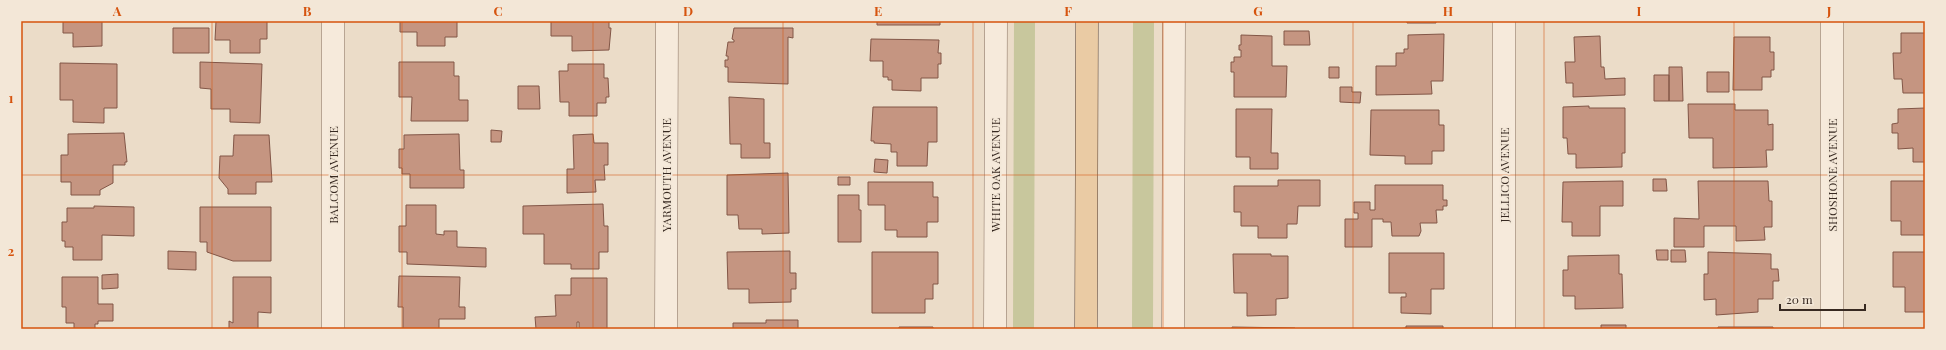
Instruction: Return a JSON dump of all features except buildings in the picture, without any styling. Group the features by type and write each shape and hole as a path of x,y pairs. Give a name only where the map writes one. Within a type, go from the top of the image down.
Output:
{"main road":[{"path":"1086,329 1087,21"}],"street":[{"name":"BALCOM AVENUE","path":"333,21 333,329"},
{"name":"YARMOUTH AVENUE","path":"666,329 667,21"},
{"name":"WHITE OAK AVENUE","path":"995,329 996,21"},
{"path":"1173,329 1174,21"},
{"name":"JELLICO AVENUE","path":"1504,21 1504,329"},
{"name":"SHOSHONE AVENUE","path":"1832,21 1832,329"}],"green space":[{"path":"1014,21 1035,21 1034,329 1013,329"},
{"path":"1133,21 1154,21 1153,329 1132,329"}]}
